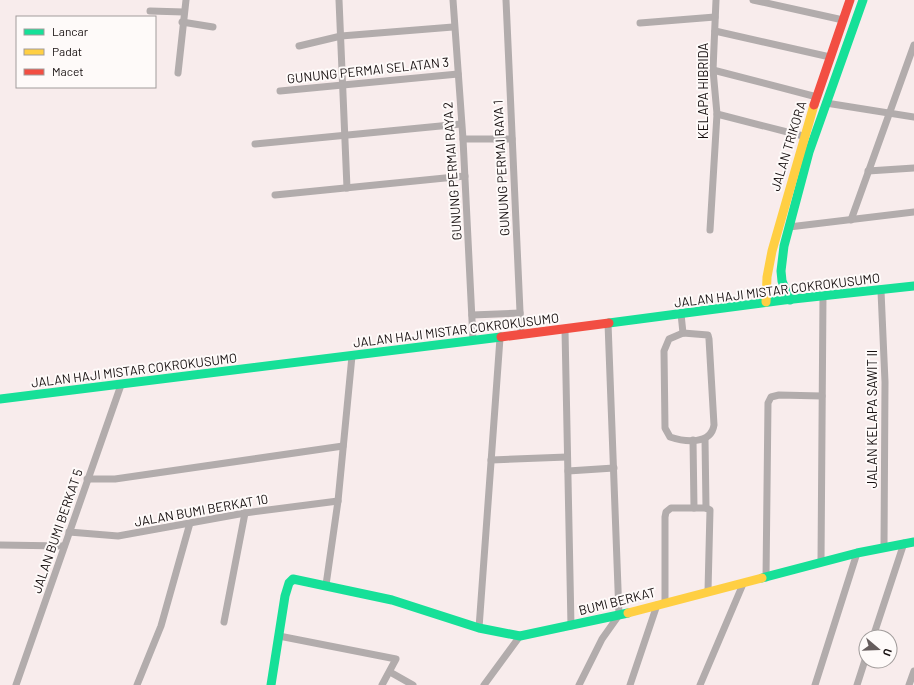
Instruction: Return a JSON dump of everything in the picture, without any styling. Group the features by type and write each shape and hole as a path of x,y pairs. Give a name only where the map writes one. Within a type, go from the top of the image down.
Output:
{"main road":[{"name":"JALAN TRIKORA","path":"766,302 767,286 779,226 803,136 850,0"},
{"name":"JALAN TRIKORA","path":"790,300 782,281 781,271 782,257 789,228 809,152 863,0"},
{"name":"JALAN HAJI MISTAR COKROKUSUMO","path":"0,399 68,392 473,340 500,338 521,334 566,330 766,302 881,291 914,286"},
{"name":"BUMI BERKAT","path":"278,636 284,602 289,583 293,579 392,600 479,628 520,636 619,615 708,591 743,584 857,553 914,542"},
{"path":"271,685 278,636"}],"street":[{"path":"178,73 182,22 186,0"},
{"path":"339,0 347,188"},
{"name":"GUNUNG PERMAI RAYA 2","path":"453,0 463,139 473,340"},
{"name":"GUNUNG PERMAI RAYA 1","path":"506,0 521,334"},
{"name":"KELAPA HIBRIDA","path":"710,230 717,114 713,70 716,0"},
{"path":"753,0 843,20"},
{"path":"150,11 184,12"},
{"path":"640,23 715,17"},
{"path":"182,22 212,27"},
{"path":"299,46 341,36 454,28"},
{"path":"715,31 830,57"},
{"path":"851,220 914,45"},
{"path":"906,68 914,68"},
{"path":"713,70 817,96"},
{"name":"GUNUNG PERMAI SELATAN 3","path":"280,91 458,74"},
{"path":"826,103 914,118"},
{"path":"717,114 803,136"},
{"path":"254,144 461,124"},
{"path":"463,139 512,139"},
{"path":"868,171 914,168"},
{"path":"275,195 465,176"},
{"path":"789,228 914,212"},
{"name":"JALAN KELAPA SAWIT II","path":"881,291 885,382 884,547"},
{"path":"821,562 823,296"},
{"path":"472,315 520,313"},
{"path":"681,314 683,333"},
{"path":"579,685 602,639 619,615 608,323"},
{"path":"566,330 571,626"},
{"path":"683,333 704,334 708,335 709,339 714,424 712,433 705,439 693,440 670,437 665,428 664,351 669,339 683,333"},
{"path":"479,628 500,338"},
{"path":"326,585 338,501 352,356"},
{"name":"JALAN BUMI BERKAT 5","path":"16,685 87,480 122,385"},
{"path":"766,578 768,404 771,397 779,395 822,396"},
{"path":"705,439 706,508 711,513 708,591"},
{"path":"693,440 694,508"},
{"path":"87,480 115,479 343,446"},
{"path":"491,460 567,457"},
{"path":"568,471 614,468"},
{"name":"JALAN BUMI BERKAT 10","path":"69,532 118,536 245,514 338,501"},
{"path":"630,685 661,604 666,512 671,508 706,508"},
{"path":"224,622 245,514"},
{"path":"137,685 161,626 190,523"},
{"path":"875,629 904,543"},
{"path":"0,545 64,546"},
{"path":"815,685 857,553"},
{"path":"700,685 743,584"},
{"path":"278,636 396,659 382,685"},
{"path":"484,685 520,636"},
{"path":"857,685 862,669"},
{"path":"390,672 413,685"},
{"path":"909,685 914,672"}],"traffic: fast":[{"path":"790,300 782,281 781,271 784,246 809,152 863,0"},
{"path":"609,323 784,300 914,286"},
{"path":"0,399 501,337"},
{"path":"762,578 857,553 914,542"},
{"path":"271,685 285,596 289,583 293,579 392,600 479,628 520,636 628,613"}],"traffic: slow":[{"path":"766,302 767,277 772,251 814,105"},
{"path":"628,613 762,578"}],"traffic: jam":[{"path":"814,105 850,0"},
{"path":"501,337 609,323"}]}
